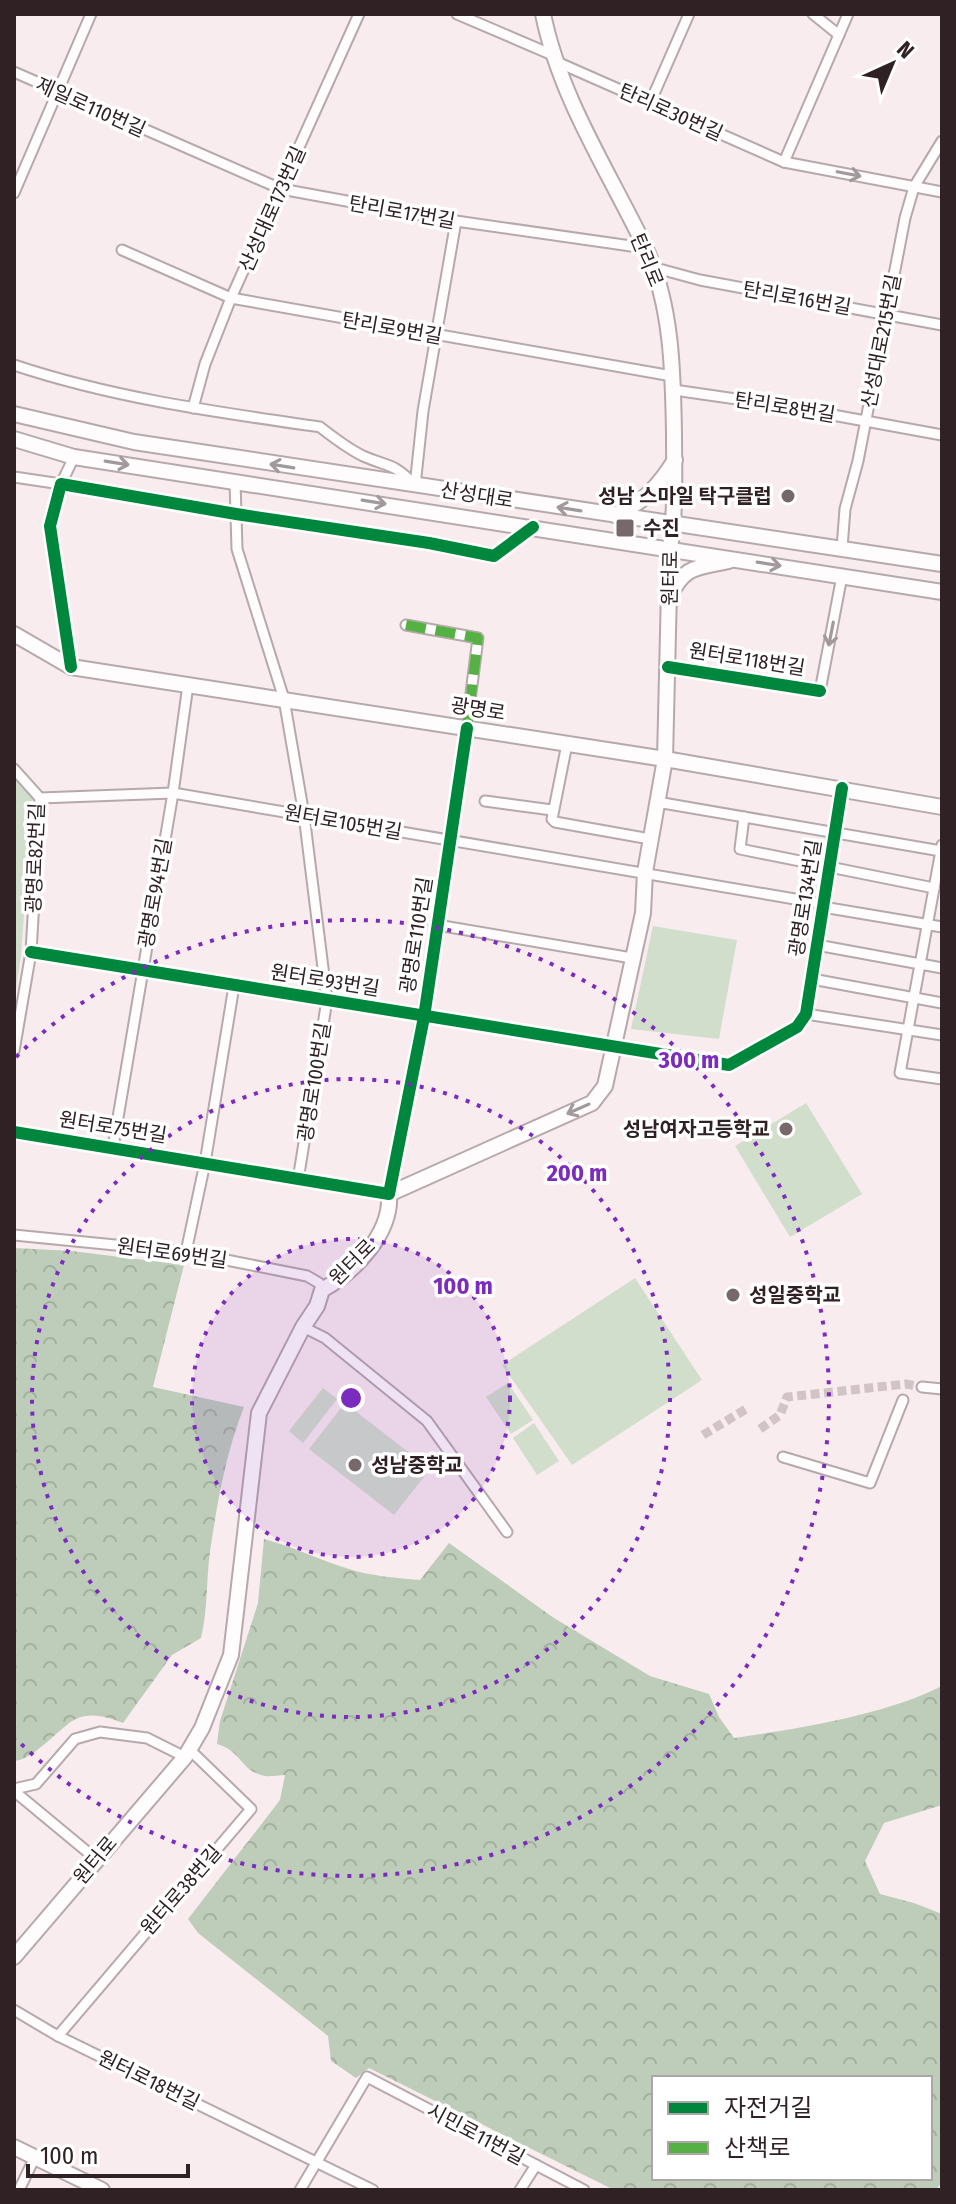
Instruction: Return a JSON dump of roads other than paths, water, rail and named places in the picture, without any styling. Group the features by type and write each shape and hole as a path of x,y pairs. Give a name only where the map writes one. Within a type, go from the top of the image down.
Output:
{"main road":[{"name":"탄리로","path":"543,14 556,59 591,144 645,248 665,310 673,383 674,524"},
{"name":"산성대로","path":"14,414 134,442 942,564"},
{"name":"산성대로","path":"14,439 74,457 942,592"},
{"path":"612,516 639,503 652,492 675,460"},
{"name":"원터로","path":"14,1957 187,1754 202,1728 231,1655 259,1413 317,1306 322,1290 339,1281 371,1247 390,1205 389,1194 592,1103 605,1086 643,913 645,872 665,759 670,548 674,524"},
{"path":"669,598 684,573 697,567 740,559"},
{"name":"광명로","path":"15,638 71,667 665,759 942,807"},
{"path":"14,2147 102,2190"}],"street":[{"path":"14,193 91,14"},
{"name":"산성대로173번길","path":"193,408 205,364 231,298 359,14"},
{"name":"탄리로30번길","path":"457,14 784,162 942,192"},
{"path":"650,103 689,14"},
{"path":"813,14 839,35"},
{"path":"784,162 848,14"},
{"name":"제일로110번길","path":"14,72 168,141"},
{"name":"탄리로17번길","path":"168,141 281,189 456,221 645,248"},
{"name":"산성대로215번길","path":"842,548 845,509 866,421 905,218 914,187 942,141"},
{"path":"415,486 423,411 456,221"},
{"name":"탄리로9번길","path":"122,250 231,298 673,383"},
{"name":"탄리로16번길","path":"652,267 700,280 942,325"},
{"path":"14,365 63,381 193,408 320,427 341,444 365,457 396,467 415,486"},
{"name":"탄리로8번길","path":"673,383 942,435"},
{"path":"71,667 50,526 61,484 74,457"},
{"path":"14,477 494,556 533,527"},
{"path":"235,481 237,549 284,699"},
{"name":"원터로118번길","path":"668,667 820,691 842,576"},
{"name":"광명로","path":"406,625 478,638 467,728"},
{"name":"광명로94번길","path":"113,1147 173,793 188,685"},
{"name":"광명로100번길","path":"284,699 304,815 327,1000 298,1180"},
{"name":"광명로110번길","path":"389,1194 424,1017 467,728"},
{"path":"567,744 550,816 555,822 650,839"},
{"name":"광명로82번길","path":"14,769 40,798 31,952 14,1051"},
{"name":"광명로134번길","path":"806,1014 842,788"},
{"name":"원터로105번길","path":"40,798 173,793 645,872 824,906"},
{"path":"485,801 552,810"},
{"path":"657,802 836,832"},
{"name":"광명로134번길","path":"744,817 740,849 831,867 937,882"},
{"name":"광명로134번길","path":"836,832 942,848"},
{"path":"942,848 900,1073 942,1079"},
{"name":"광명로134번길","path":"824,906 942,927"},
{"path":"437,925 632,958"},
{"name":"광명로134번길","path":"817,945 942,968"},
{"name":"원터로93번길","path":"31,952 729,1065 797,1027 806,1014"},
{"name":"광명로134번길","path":"812,979 942,1003"},
{"path":"186,1252 205,1163 234,986"},
{"path":"806,1014 942,1035"},
{"name":"원터로75번길","path":"14,1132 389,1194"},
{"name":"원터로69번길","path":"14,1235 186,1252 307,1276 319,1283 322,1290"},
{"path":"303,1327 325,1338 427,1421 507,1532"},
{"path":"922,1387 942,1389"},
{"path":"783,1457 870,1483 903,1400"},
{"path":"14,1790 36,1784 75,1739 100,1732 147,1738 187,1754"},
{"name":"원터로38번길","path":"58,2036 251,1809 187,1754"},
{"path":"14,1790 96,1859"},
{"name":"원터로18번길","path":"14,2010 58,2036 373,2190"},
{"name":"시민로11번길","path":"315,2162 367,2077 584,2190"},
{"path":"19,2190 35,2157"},
{"path":"300,2190 315,2162"},
{"path":"520,2190 536,2165"}],"tunnel":[{"path":"760,1429 780,1415 787,1397 906,1384 922,1387"},
{"path":"703,1435 746,1409"}],"place":[{"name":"성남 스마일 탁구클럽","path":"788,496"},
{"name":"수진","path":"625,528"},
{"name":"성남여자고등학교","path":"786,1129"},
{"name":"성일중학교","path":"733,1295"},
{"name":"성남중학교","path":"355,1465"}]}
